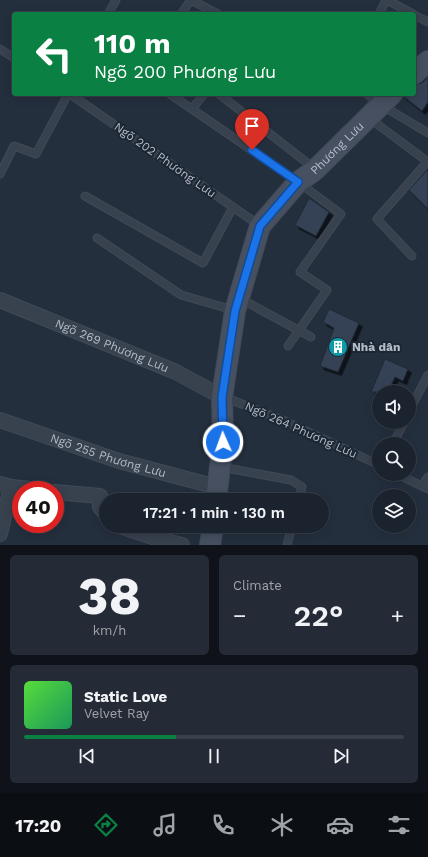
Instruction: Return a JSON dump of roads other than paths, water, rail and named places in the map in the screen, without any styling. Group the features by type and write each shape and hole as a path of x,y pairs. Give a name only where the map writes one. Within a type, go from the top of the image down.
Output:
{"street":[{"path":"416,72 428,61"},
{"name":"Phương Lưu","path":"216,493 223,442 222,397 237,304 260,226 298,182 316,170 377,103"},
{"name":"Ngõ 269 Phương Lưu","path":"0,300 169,369 222,397"},
{"name":"Ngõ 255 Phương Lưu","path":"0,420 213,493"},
{"path":"0,534 5,485"},
{"path":"64,493 99,496"},
{"path":"140,533 182,545"},
{"path":"210,545 212,533"}],"lane":[{"path":"109,12 116,0"},
{"path":"183,12 192,0 214,12"},
{"path":"380,12 386,0 399,11"},
{"path":"416,16 428,22"},
{"path":"0,49 12,57"},
{"path":"0,174 14,146 36,154 68,96"},
{"name":"Ngõ 202 Phương Lưu","path":"72,96 260,226"},
{"path":"173,96 298,182 341,214 300,272 327,290 288,346"},
{"path":"192,109 202,96"},
{"path":"222,96 316,170"},
{"path":"377,103 428,133"},
{"path":"377,103 428,161 377,219 412,256"},
{"path":"85,196 203,263 233,207"},
{"path":"97,238 180,295 237,304 299,330 311,337"},
{"path":"416,398 428,375"},
{"name":"Ngõ 264 Phương Lưu","path":"222,397 285,421 372,463"},
{"path":"220,467 291,480 302,487 301,493"},
{"path":"411,481 425,488 428,477"},
{"path":"287,545 290,533"}],"place":[{"name":"Nhà dân","path":"338,347"}]}
